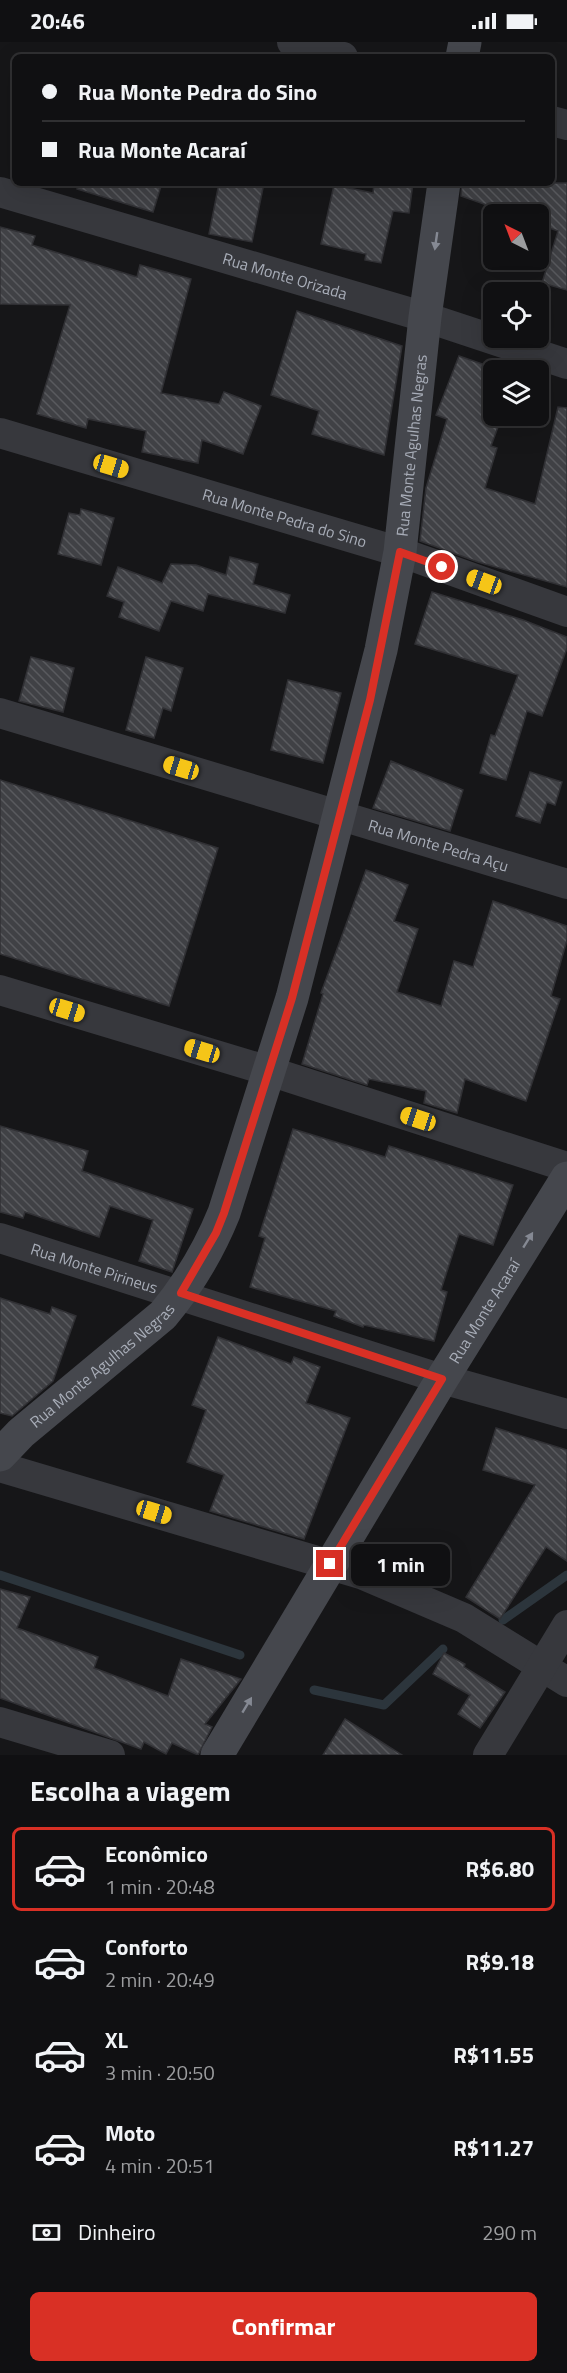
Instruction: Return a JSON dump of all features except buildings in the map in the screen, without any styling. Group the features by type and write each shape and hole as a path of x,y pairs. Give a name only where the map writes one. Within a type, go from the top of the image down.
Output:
{"street":[{"path":"292,42 332,54"},
{"name":"Rua Monte Agulhas Negras","path":"0,1455 21,1433 163,1315 181,1293 220,1223 292,998 370,700 400,552 426,317 444,186"},
{"name":"Rua Monte Orizada","path":"0,192 426,317 567,364"},
{"name":"Rua Monte Pedra do Sino","path":"0,433 400,552 567,612"},
{"name":"Rua Monte Pedra Açu","path":"0,713 567,884"},
{"path":"0,990 269,1071 567,1167"},
{"name":"Rua Monte Acaraí","path":"217,1755 442,1379 567,1179"},
{"name":"Rua Monte Pirineus","path":"0,1238 181,1293 442,1379 567,1414"},
{"path":"0,1467 330,1564 388,1585 464,1618 555,1674"},
{"path":"488,1755 555,1674 567,1625"},
{"path":"0,1722 110,1755"}],"waterway":[{"path":"0,1575 240,1655"},
{"path":"503,1620 567,1575"},
{"path":"314,1690 384,1705 443,1649"}],"route":[{"path":"330,1564 442,1379 181,1293 216,1233 224,1213 292,998 370,700 400,552 442,567"}]}
